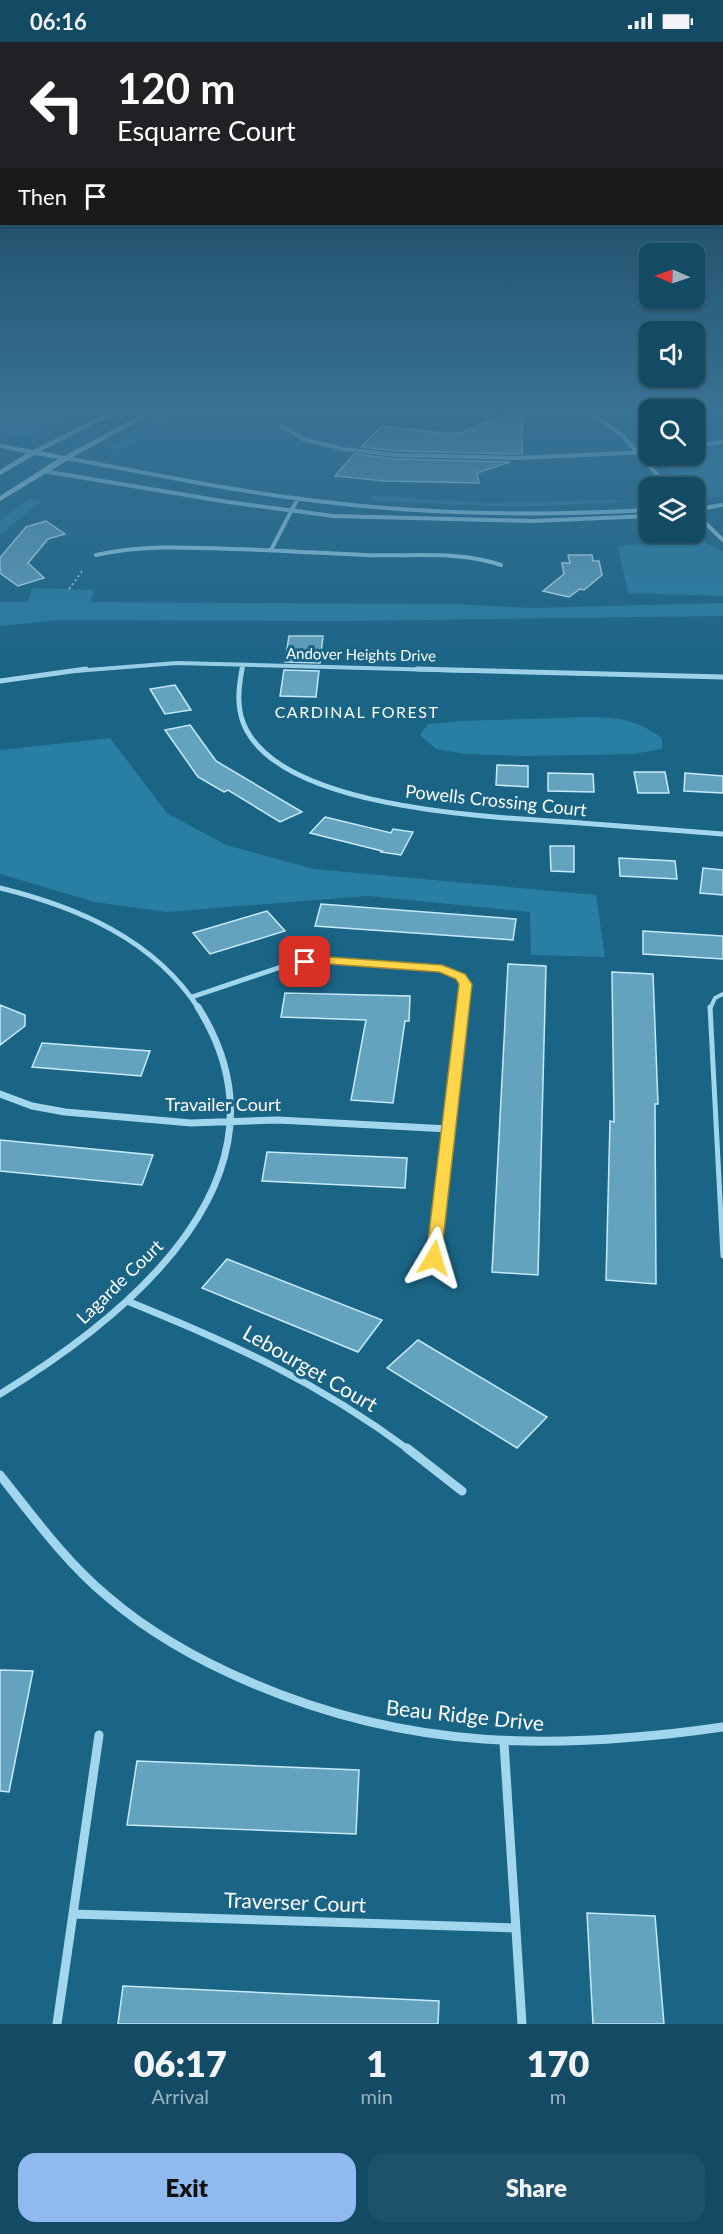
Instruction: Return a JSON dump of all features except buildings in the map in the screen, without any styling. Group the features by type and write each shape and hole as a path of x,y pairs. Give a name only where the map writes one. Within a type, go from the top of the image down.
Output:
{"street":[{"path":"244,503 343,516 533,520 639,516"},
{"path":"272,550 295,503"},
{"path":"340,503 470,513 548,514 639,510"},
{"path":"705,509 722,505"},
{"path":"705,522 723,540"},
{"path":"96,555 140,546 466,556 484,558 501,565"},
{"name":"Andover Heights Drive","path":"0,681 139,664 243,664 723,677"},
{"name":"Powells Crossing Court","path":"243,664 237,705 247,731 259,745 297,772 353,795 455,814 723,834"},
{"name":"Lagarde Court","path":"0,888 55,903 121,934 149,953 173,975 192,997 223,1053 230,1089 231,1121 224,1161 211,1195 191,1230 164,1265 81,1341 33,1375 0,1394"},
{"path":"192,997 281,967 329,960 442,969 453,972 465,984 434,1258"},
{"name":"Travailer Court","path":"0,1094 32,1106 65,1112 191,1123 278,1120 449,1129"},
{"name":"Lebourget Court","path":"127,1301 210,1334 280,1368 347,1407 414,1453 462,1491"},
{"name":"Beau Ridge Drive","path":"0,1475 55,1545 95,1586 142,1623 197,1657 257,1687 337,1715 407,1732 504,1743 584,1744 663,1737 723,1727"},
{"path":"57,2024 99,1735"},
{"path":"504,1743 522,2024"},
{"name":"Traverser Court","path":"73,1914 516,1928"}],"lane":[{"path":"723,994 715,998 710,1005 723,1256"}],"path":[{"path":"69,589 82,570"}],"shaded area":[{"path":"23,503 38,503 0,535 0,520"},
{"path":"435,503 591,503 517,507"},
{"path":"705,542 723,552 723,596 628,593 618,546"},
{"path":"33,588 95,590 90,602 453,604 531,608 723,603 723,616 347,621 59,620 0,626 0,602 27,602"},
{"path":"592,717 621,719 645,727 662,738 662,749 633,754 524,756 466,754 436,749 420,735 428,724"},
{"path":"110,738 167,813 226,845 314,869 596,895 605,957 531,955 530,912 368,896 166,912 95,902 0,874 0,750"}],"district":[{"name":"CARDINAL FOREST","path":"357,712"}],"route":[{"path":"305,962 329,960 442,969 461,976 465,984 434,1258"}]}
